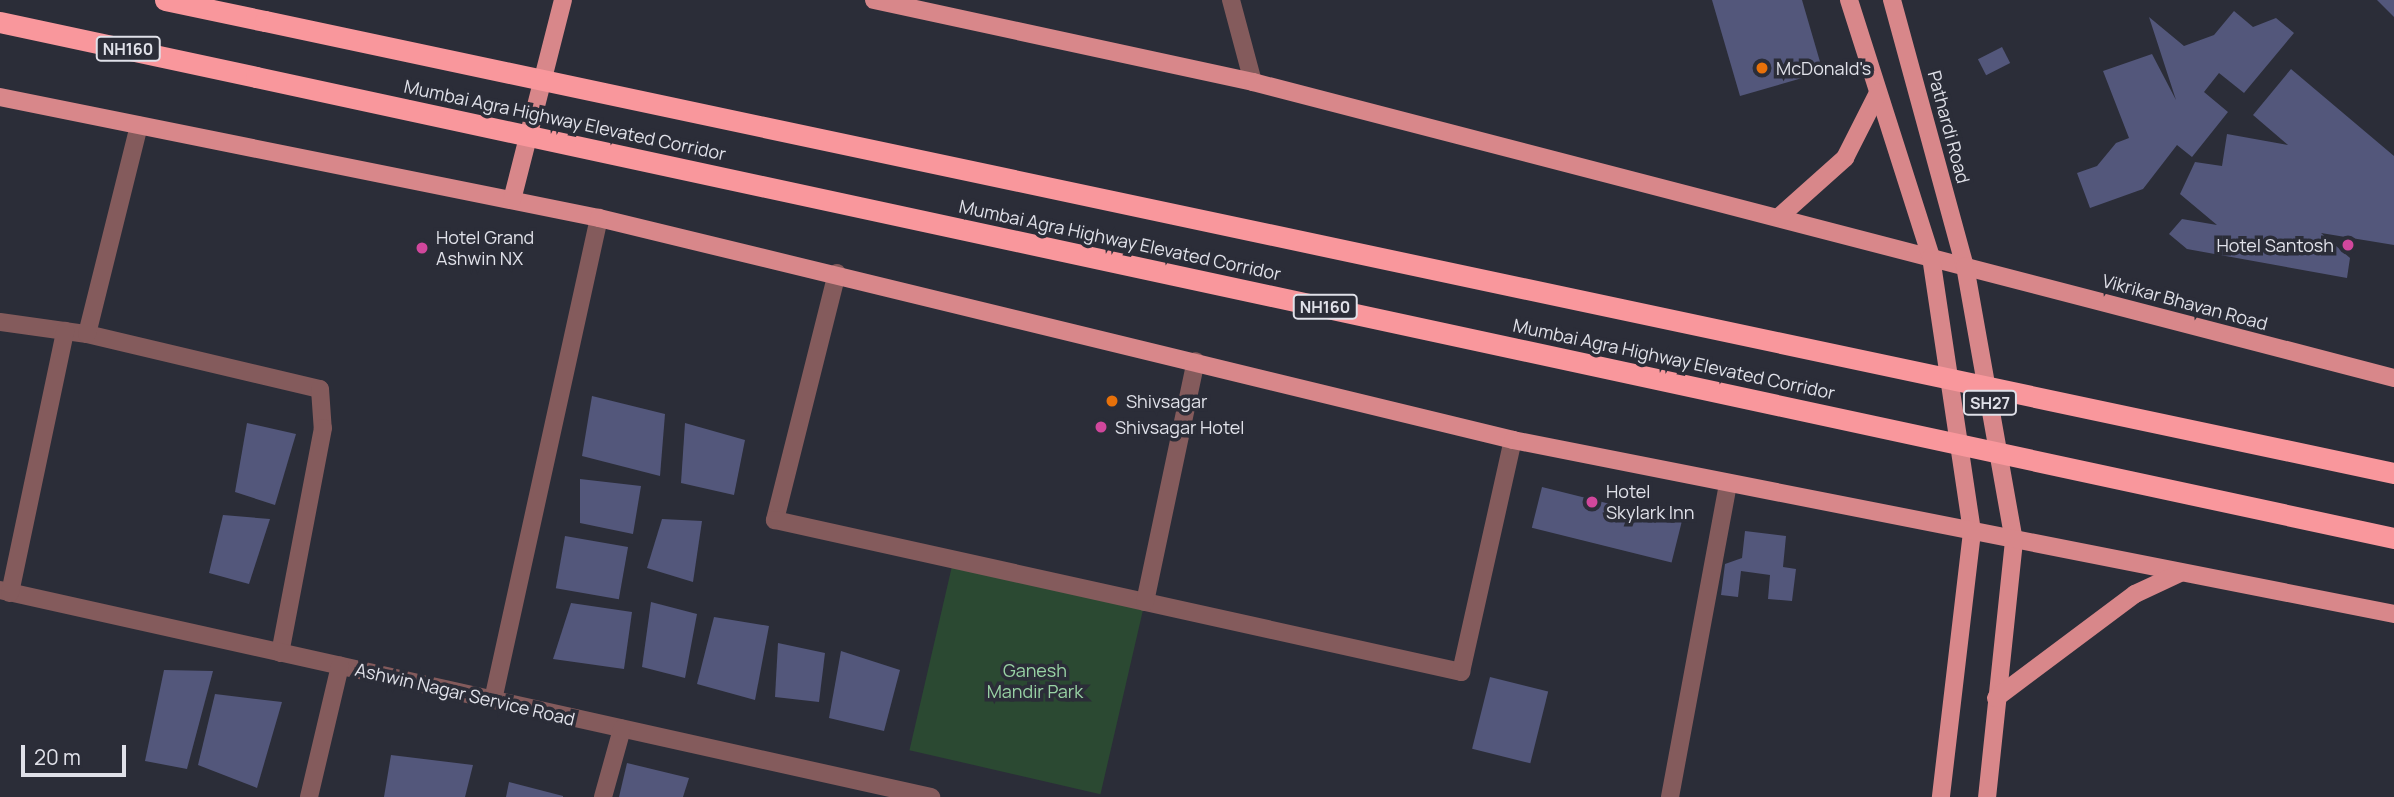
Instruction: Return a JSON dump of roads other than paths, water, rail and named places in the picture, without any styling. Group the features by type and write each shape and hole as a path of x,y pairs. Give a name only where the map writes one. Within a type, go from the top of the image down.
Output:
{"highway":[{"name":"Mumbai Agra Highway Elevated Corridor","path":"165,0 2394,473"},
{"name":"Mumbai Agra Highway Elevated Corridor","path":"0,22 2394,538"}],"main road":[{"path":"512,201 563,0"},
{"name":"Vikrikar Bhavan Road","path":"874,0 1253,82 2394,378"},
{"path":"1849,0 1931,257 1972,532 1941,797"},
{"name":"Pathardi Road","path":"1892,0 1965,266"},
{"path":"1779,217 1845,158 1878,93"},
{"path":"0,97 599,218 837,273 1513,440 2394,614"},
{"name":"SH27","path":"1965,266 2014,541 1987,797"},
{"path":"1996,698 2135,594 2180,573"}],"street":[{"path":"1231,0 1253,82"},
{"path":"88,334 139,125"},
{"path":"493,700 599,218"},
{"path":"837,273 775,520 1461,672 1513,440"},
{"path":"0,323 88,334 320,389 323,428 280,653"},
{"path":"5,592 65,331"},
{"path":"1145,602 1196,361"},
{"path":"1670,797 1728,483"},
{"name":"Ashwin Nagar Service Road","path":"5,592 622,729 857,790 931,797"},
{"path":"309,797 340,666"},
{"path":"603,797 622,729"}],"place":[{"name":"McDonald's","path":"1762,68"},
{"name":"Hotel Santosh","path":"2348,245"},
{"name":"Hotel Grand Ashwin NX","path":"422,248"},
{"name":"Shivsagar","path":"1112,401"},
{"name":"Shivsagar Hotel","path":"1101,427"},
{"name":"Hotel Skylark Inn","path":"1592,502"}],"park label":[{"name":"Ganesh Mandir Park","path":"1035,681"}]}
